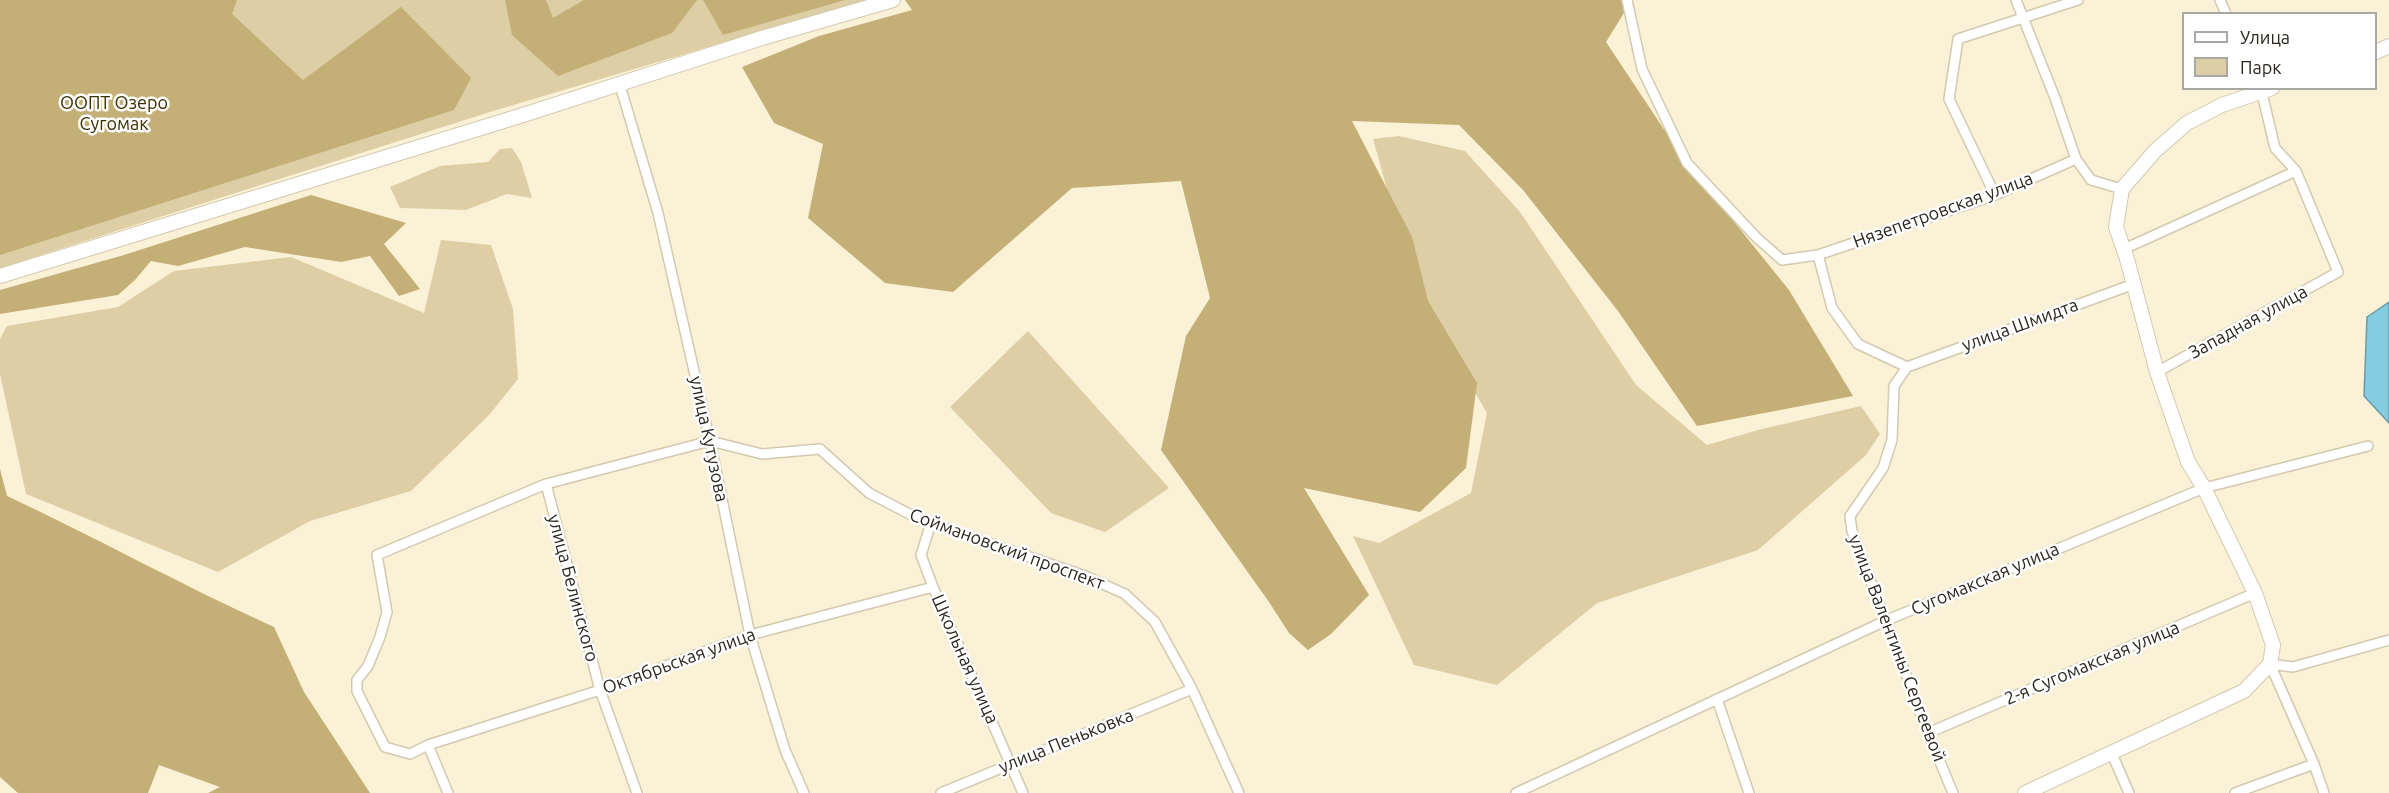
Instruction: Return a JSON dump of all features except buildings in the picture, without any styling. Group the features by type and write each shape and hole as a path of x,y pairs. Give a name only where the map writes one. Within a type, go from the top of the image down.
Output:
{"main road":[{"path":"0,276 523,115 619,82 893,0"},
{"path":"2025,793 2244,691 2270,664 2273,645 2255,593 2204,488 2188,462 2157,372 2134,284 2116,227 2122,189 2155,151 2187,123 2222,105 2265,90"}],"street":[{"path":"1627,0 1642,69 1687,163 1756,237 1782,260 1818,255 1832,309 1858,344 1906,367"},
{"path":"2016,0 2055,98 2076,159 2091,180 2122,189"},
{"path":"1995,195 1949,99 1958,39 2078,0"},
{"name":"улица Кутузова","path":"619,82 658,213 710,441 750,635 784,750 804,793"},
{"path":"2124,249 2296,171 2274,148 2265,90"},
{"name":"Нязепетровская улица","path":"1818,255 1995,195 2076,159"},
{"name":"Западная улица","path":"2157,372 2338,272 2296,171"},
{"name":"улица Шмидта","path":"1906,367 2134,284"},
{"name":"улица Валентины Сергеевой","path":"1906,367 1894,386 1892,440 1883,468 1851,516 1852,531 1953,793"},
{"path":"546,484 710,441"},
{"name":"Соймановский проспект","path":"710,441 762,454 820,449 869,493 931,523 1085,576 1125,594 1155,622 1192,689 1239,793"},
{"name":"Сугомакская улица","path":"1516,793 1885,621 2204,488 2368,446"},
{"name":"Октябрьская улица","path":"546,484 377,555 387,612 368,666 357,681 357,692 385,747 410,754 428,745 600,690 750,635 933,587"},
{"name":"улица Белинского","path":"546,484 600,690 637,793"},
{"name":"Школьная улица","path":"931,523 921,555 1023,793"},
{"name":"2-я Сугомакская улица","path":"1928,733 2255,593"},
{"path":"2270,664 2293,667 2389,640"},
{"path":"2270,664 2314,764 2324,793"},
{"name":"улица Пеньковка","path":"941,793 1192,689"},
{"path":"1717,699 1749,793"},
{"path":"428,745 448,793"},
{"path":"2112,754 2128,793"},
{"path":"2235,793 2314,764"}],"green space":[{"name":"ООПТ Озеро Сугомак","path":"0,0 866,0 490,112 0,268"},
{"name":"ООПТ Озеро Сугомак","path":"0,0 237,0 232,14 303,80 401,7 471,78 454,110 0,255"},
{"path":"505,0 546,0 553,18 584,0 697,0 672,33 558,76 512,35"},
{"path":"703,0 845,0 723,35"},
{"path":"905,0 1624,0 1627,8 1606,42 1685,161 1789,290 1853,396 1697,426 1618,311 1523,190 1459,125 1352,121 1412,237 1428,301 1477,383 1466,468 1420,512 1304,488 1369,595 1331,634 1308,650 1289,633 1161,450 1186,336 1210,298 1181,181 1072,188 953,292 885,283 808,218 823,144 774,123 742,67 819,36 912,10"},
{"path":"1399,136 1465,151 1520,212 1636,385 1707,445 1758,430 1861,406 1880,434 1866,455 1758,550 1597,603 1497,685 1414,665 1353,536 1379,543 1471,493 1487,413 1416,293 1373,139"},
{"path":"512,148 521,162 532,198 507,194 466,210 400,208 390,187 440,166 488,162 500,149"},
{"path":"311,195 406,223 384,244 420,289 399,296 370,256 341,262 245,247 178,266 151,261 118,295 0,314 0,290 124,255"},
{"path":"441,240 491,245 513,309 518,379 489,415 411,491 310,521 218,572 26,494 0,374 0,339 7,326 118,307 174,271 291,257 424,313"},
{"path":"1028,331 1169,488 1105,532 1051,513 950,407"},
{"path":"0,469 7,496 274,627 304,692 370,793 208,793 220,787 159,765 148,793 18,793 0,777"}],"water":[{"path":"2389,302 2389,423 2364,396 2367,317"}]}
